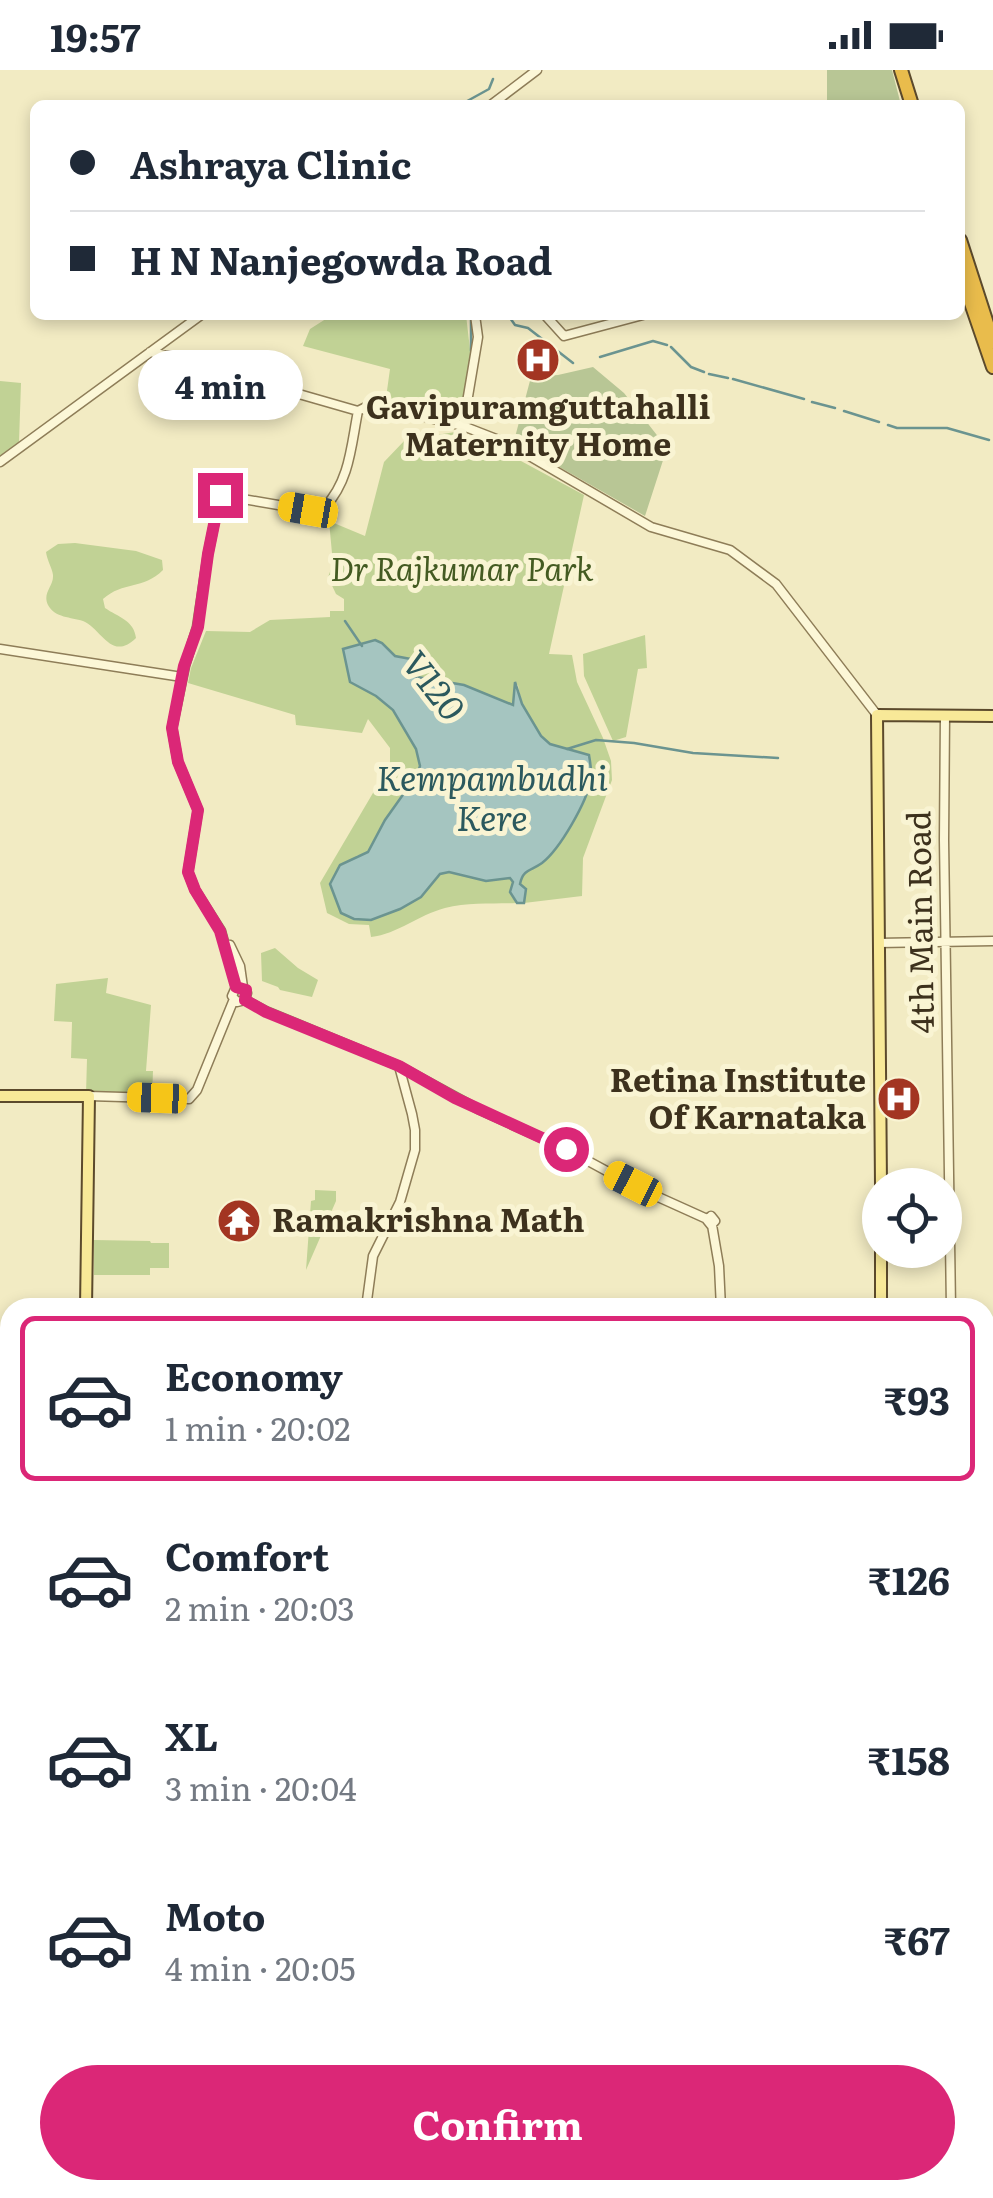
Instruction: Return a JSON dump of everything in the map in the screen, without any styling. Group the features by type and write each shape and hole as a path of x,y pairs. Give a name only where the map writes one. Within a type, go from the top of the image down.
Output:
{"highway":[{"path":"901,70 910,100"},
{"path":"910,70 919,100"},
{"path":"965,255 993,342"},
{"path":"965,286 993,367"}],"main road":[{"path":"881,1168 877,715 993,716"},
{"path":"0,1096 94,1096 90,1110 86,1298"},
{"path":"881,1268 881,1298"}],"street":[{"path":"498,100 537,70"},
{"path":"0,462 194,320"},
{"path":"463,426 478,337 476,320"},
{"path":"550,320 564,336 624,320"},
{"path":"150,352 243,371 264,384 358,411 368,406 463,426 509,444 651,527 730,550 776,584 877,715"},
{"path":"240,987 240,966 188,872 198,810 178,762 172,728 182,676 198,627 220,495 308,510 325,507 346,471 358,411"},
{"path":"0,649 182,676"},
{"name":"4th Main Road","path":"946,716 951,1298"},
{"path":"878,942 993,941"},
{"path":"94,1096 189,1099 197,1090 234,1000 232,992 240,987"},
{"path":"240,987 248,993 245,1000"},
{"path":"234,1000 245,1000 399,1066 488,1114 710,1222 721,1298"},
{"path":"367,1298 373,1256 400,1202 415,1150 412,1114 399,1066"}],"green space":[{"path":"827,70 892,70 900,100 827,100"},
{"path":"324,320 467,320 471,358 461,418 385,405 390,369 303,346 310,329"},
{"path":"593,367 624,393 667,448 645,516 514,441 531,377"},
{"path":"0,381 21,383 19,442 0,456"},
{"name":"Dr Rajkumar Park","path":"455,432 493,446 584,495 549,654 572,655 577,682 611,761 612,780 583,858 582,896 524,903 526,889 520,884 522,876 542,863 589,755 558,747 543,738 528,717 518,685 515,684 513,706 464,685 410,676 382,643 350,682 393,710 416,749 420,766 368,853 356,856 372,920 421,897 440,874 449,872 486,881 510,878 510,892 517,903 445,908 371,937 369,925 349,924 327,913 320,883 390,764 390,748 368,719 362,733 296,725 295,715 188,683 206,631 250,632 270,620 330,617 330,611 344,611 344,599 336,594 328,577 333,564 329,521 365,536 384,462 405,440"},
{"path":"58,544 136,551 162,560 163,570 156,576 103,599 105,608 132,627 136,638 127,644 113,645 90,625 59,615 48,605 46,597 53,575 46,552"},
{"path":"645,635 647,668 638,669 626,737 613,741 584,676 583,654"},
{"path":"275,948 318,980 312,997 280,990 262,981 261,953"},
{"path":"108,978 106,993 151,1005 146,1071 153,1071 152,1097 86,1094 87,1059 71,1058 72,1022 54,1021 56,984"},
{"path":"315,1190 336,1191 336,1201 306,1270 311,1201 315,1200"},
{"path":"94,1240 169,1243 169,1268 150,1268 150,1275 94,1275"}],"water":[{"name":"Kempambudhi Kere","path":"375,640 395,656 411,659 411,676 464,685 513,705 515,682 522,704 541,736 550,744 589,755 591,779 584,800 557,847 523,876 520,884 526,889 524,903 517,903 510,892 510,878 486,881 449,872 440,874 421,897 400,909 371,920 341,913 330,884 340,865 368,852 420,766 416,749 393,710 350,682 343,649"}],"waterway":[{"name":"V120","path":"469,100 489,89 493,79"},
{"name":"V120","path":"471,320 471,351"},
{"path":"512,320 573,363"},
{"path":"600,357 653,341 667,345"},
{"path":"671,347 691,367 704,372"},
{"path":"709,374 728,378"},
{"path":"733,379 804,399"},
{"path":"812,402 835,408"},
{"path":"844,411 879,422"},
{"path":"888,425 947,428 989,440"},
{"name":"V120","path":"345,621 362,646"},
{"path":"567,749 596,740 693,753 778,758"}],"place":[{"name":"Gavipuramguttahalli Maternity Home","path":"538,360"},
{"name":"Retina Institute Of Karnataka","path":"899,1099"},
{"name":"Ramakrishna Math","path":"239,1221"}],"route":[{"path":"220,495 198,627 184,666 172,728 178,762 198,810 188,872 220,931 236,987 244,987 248,993 245,1000 266,1012 399,1066 455,1098 566,1149"}]}
